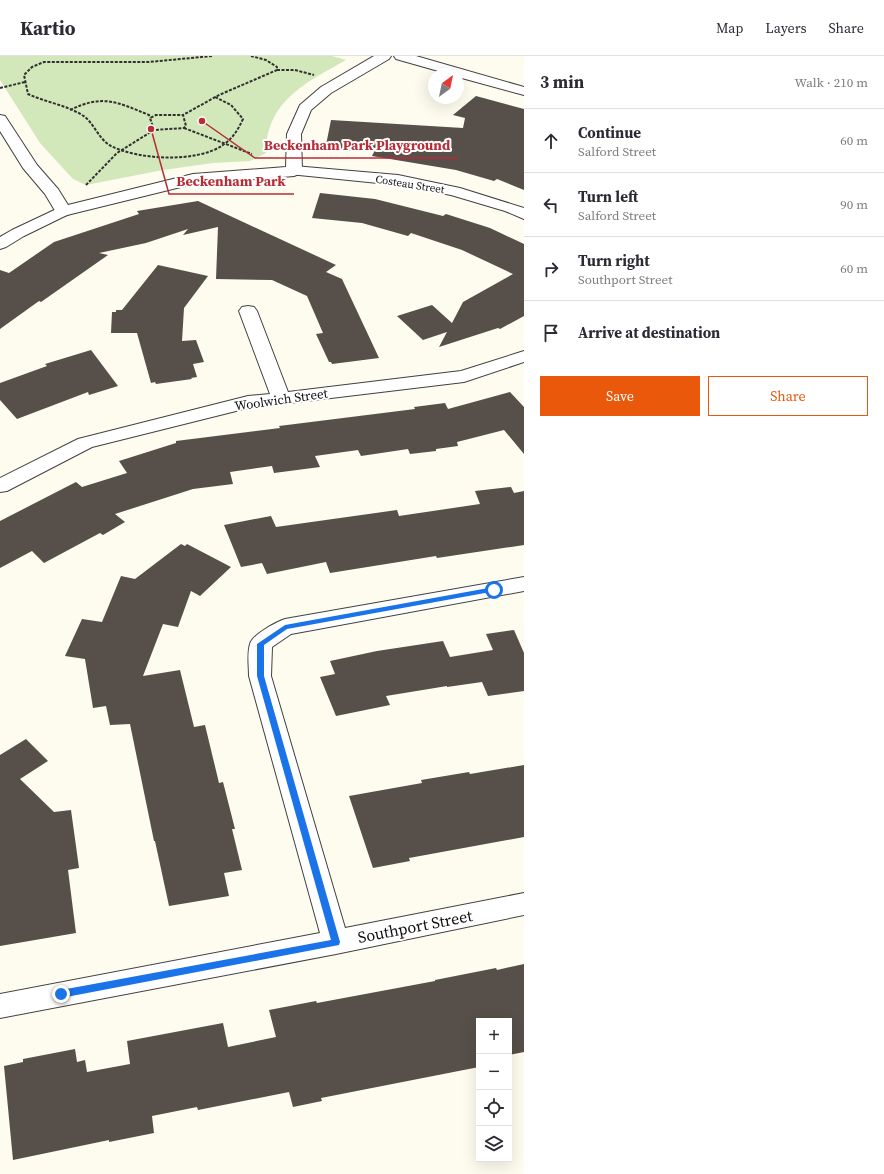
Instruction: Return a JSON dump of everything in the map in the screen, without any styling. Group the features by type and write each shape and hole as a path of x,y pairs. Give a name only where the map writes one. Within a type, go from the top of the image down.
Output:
{"street":[{"path":"294,171 294,134 305,108 326,90 384,56"},
{"path":"401,56 524,91"},
{"path":"0,119 32,168 52,192 63,211"},
{"name":"Costeau Street","path":"0,244 18,233 63,211 193,179 294,171 398,180 454,191 511,208 524,214"},
{"path":"248,311 281,398"},
{"name":"Woolwich Street","path":"0,486 85,443 248,402 464,376 524,356"},
{"path":"336,942 260,676 261,644 285,627 524,584"},
{"name":"Southport Street","path":"0,1006 336,942 524,904"}],"path":[{"path":"212,56 163,61 44,62 32,67 24,75 28,94 70,110 90,121 109,145 142,156 163,158 190,156 211,151 235,137 241,128 243,119 238,110 230,103 215,97"},
{"path":"251,56 266,60 277,67 277,70"},
{"path":"150,118 156,116 183,115 215,97 277,70 295,70 339,82"},
{"path":"0,88 25,82"},
{"path":"70,110 81,104 94,101 113,101 149,115 154,130"},
{"path":"183,115 186,126 184,128"},
{"path":"63,211 98,171 121,150 154,130 184,128 254,155"}],"green space":[{"path":"0,56 332,56 346,60 317,76 291,95 273,120 268,135 266,153 250,161 213,163 163,170 86,185 73,179 40,143 0,80"}],"building":[{"path":"476,96 524,109 524,190 497,179 494,181 456,170 372,156 374,152 340,150 341,146 326,145 331,120 463,128 465,118 453,115"},
{"path":"320,193 375,199 443,216 446,214 490,228 524,244 524,316 500,329 498,328 439,347 447,332 423,340 397,316 432,305 452,323 463,302 513,274 462,250 411,233 408,236 362,223 312,218"},
{"path":"198,201 336,265 326,272 342,279 379,358 332,364 329,362 316,334 323,333 307,296 272,280 216,279 218,227 183,235 188,229 146,243 99,253 108,255 0,329 0,270 9,273 54,242 139,214 137,211"},
{"path":"158,265 208,276 184,308 182,341 196,340 204,362 193,364 197,377 156,384 155,382 151,383 137,333 111,333 112,312 122,310"},
{"path":"91,350 118,386 89,395 88,392 17,419 0,400 0,383 47,366 45,364"},
{"path":"510,392 524,407 524,454 504,430 457,442 458,446 436,449 436,451 410,454 408,449 361,456 358,450 315,456 320,467 274,473 272,466 230,472 233,484 193,489 115,514 125,522 103,535 100,533 44,563 32,551 0,568 0,521 76,482 82,487 127,473 119,461 176,443 176,441 415,409 414,407 445,403 448,409"},
{"path":"511,487 514,493 524,491 524,545 437,558 436,556 330,573 326,562 267,574 262,563 241,567 224,525 271,516 276,527 397,510 399,516 480,504 475,491"},
{"path":"181,544 185,546 187,544 231,567 200,596 191,591 178,627 163,624 143,676 180,670 194,727 205,725 219,783 223,782 235,829 232,829 242,870 224,873 229,896 169,906 130,724 110,725 106,706 93,708 85,659 65,656 82,619 102,622 121,576 135,579"},
{"path":"514,630 524,653 524,691 488,696 482,682 447,686 386,696 390,705 336,716 320,677 335,674 330,661 377,651 443,641 450,657 493,650 486,634"},
{"path":"26,739 48,761 20,779 54,812 71,810 79,868 68,870 76,933 0,946 0,755"},
{"path":"524,765 524,837 409,858 410,861 373,868 349,796 422,783 421,780"},
{"path":"524,964 524,1052 512,1054 512,1018 476,1018 476,1068 321,1098 322,1101 293,1107 289,1092 198,1110 197,1107 152,1116 154,1133 109,1142 109,1140 13,1160 4,1066 23,1062 23,1059 75,1049 77,1062 85,1060 87,1072 130,1064 127,1041 223,1023 228,1047 276,1037 269,1010 316,1001 317,1003 496,968 497,970"}],"place":[{"name":"Beckenham Park Playground","path":"202,121"},
{"name":"Beckenham Park","path":"151,129"}],"route":[{"path":"61,994 336,942 260,676 261,644 285,627 494,590"}]}
